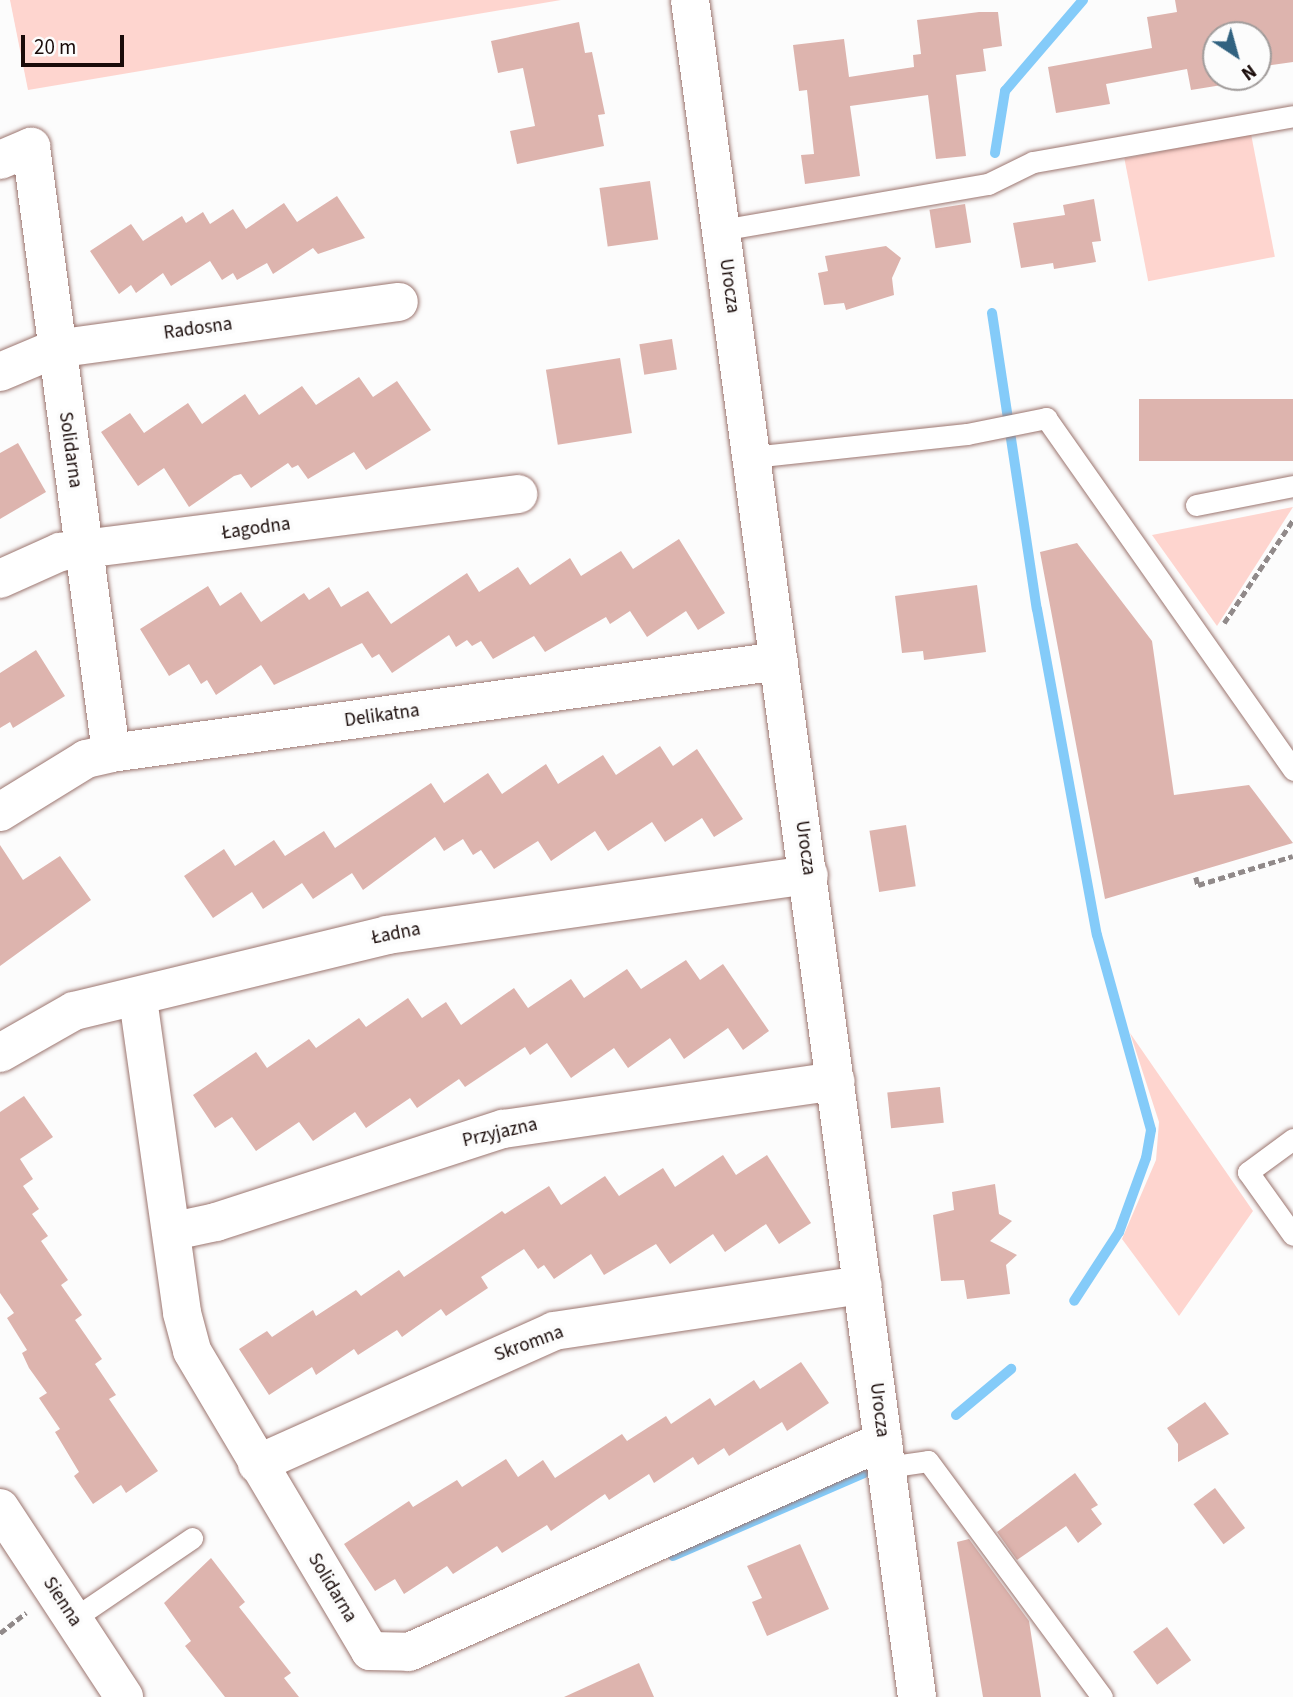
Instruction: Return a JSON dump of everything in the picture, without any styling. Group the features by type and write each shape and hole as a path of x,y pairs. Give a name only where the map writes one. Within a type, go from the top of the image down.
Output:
{"street":[{"name":"Urocza","path":"690,0 917,1697"},
{"name":"Solidarna","path":"16,154 55,349 111,753"},
{"name":"Radosna","path":"0,372 55,349 399,302"},
{"name":"Łagodna","path":"0,579 60,552 85,551 518,494"},
{"name":"Delikatna","path":"0,811 86,759 111,753 779,661"},
{"name":"Ładna","path":"0,1053 74,1011 138,999 387,935 809,875"},
{"name":"Solidarna","path":"138,999 174,1231 182,1313 192,1351 370,1651 410,1652 885,1454"},
{"name":"Przyjazna","path":"174,1231 216,1222 503,1129 836,1081"},
{"name":"Skromna","path":"257,1464 554,1331 863,1285"},
{"name":"Sienna","path":"0,1508 124,1697"}],"lane":[{"path":"722,230 988,184 1033,162 1293,116"},
{"path":"752,457 995,428 1046,418 1293,770"},
{"path":"1196,505 1293,486"},
{"path":"1293,1139 1248,1172 1293,1235"},
{"path":"885,1454 928,1461 1102,1697"},
{"path":"73,1619 192,1538"}],"path":[{"path":"1222,627 1293,520"},
{"path":"1196,877 1198,885 1293,856"}],"shaded area":[{"path":"10,0 561,0 28,90"},
{"path":"1251,134 1275,257 1148,281 1124,159"},
{"path":"1293,507 1217,626 1152,535"},
{"path":"1130,1033 1253,1211 1179,1316 1122,1239 1156,1160 1159,1122"}],"building":[{"path":"1175,0 1293,0 1293,62 1272,65 1272,21 1202,21 1202,88 1191,90 1187,69 1106,84 1110,104 1056,113 1048,67 1152,48 1147,17 1177,12"},
{"path":"998,12 1002,46 983,49 986,71 956,75 966,156 936,159 928,95 850,106 860,176 805,184 801,155 814,154 807,90 799,91 793,45 844,39 849,77 914,67 913,55 921,54 917,20"},
{"path":"579,22 585,53 592,52 605,114 598,115 604,146 517,164 510,131 535,126 523,68 498,73 491,41"},
{"path":"650,181 658,239 608,247 599,188"},
{"path":"337,196 365,238 318,254 313,248 273,274 267,263 237,280 233,273 222,280 210,261 171,286 163,273 136,293 131,285 119,294 90,251 131,224 143,241 182,216 186,223 203,212 210,224 233,209 246,229 284,203 297,222"},
{"path":"1094,199 1101,241 1092,242 1096,262 1054,269 1053,263 1021,268 1013,223 1065,215 1063,205"},
{"path":"965,204 971,243 936,248 929,210"},
{"path":"886,246 901,258 892,278 894,295 846,310 844,303 824,305 818,273 828,271 825,256"},
{"path":"672,339 677,370 644,375 639,344"},
{"path":"620,358 632,433 558,445 546,370"},
{"path":"359,377 373,397 397,381 431,430 366,470 354,452 308,479 298,465 292,468 288,463 251,488 241,474 234,476 189,507 164,468 138,486 101,432 130,413 144,433 188,403 202,424 245,394 259,415 302,386 316,405"},
{"path":"1139,399 1293,399 1293,461 1139,461"},
{"path":"18,443 46,492 0,519 0,453"},
{"path":"679,539 725,613 698,630 686,611 647,637 630,611 610,624 606,617 545,652 534,636 493,659 481,641 472,646 467,640 456,647 449,635 392,673 379,654 372,658 362,643 274,685 261,665 216,695 207,680 201,684 189,664 169,676 140,629 208,586 220,606 241,592 261,622 304,593 309,600 329,587 341,607 368,591 391,624 467,573 479,592 518,567 530,585 570,558 581,576 621,551 633,569"},
{"path":"1077,543 1152,641 1174,795 1249,785 1293,843 1105,899 1040,552"},
{"path":"977,585 986,652 924,660 923,651 902,653 895,596"},
{"path":"36,650 65,696 13,728 10,722 0,728 0,673"},
{"path":"660,746 673,766 697,749 743,819 714,837 702,818 665,842 652,822 608,851 595,831 551,861 538,841 494,869 481,850 473,855 463,839 444,851 435,837 363,890 352,873 313,899 302,883 263,909 252,892 213,918 184,876 224,849 235,866 274,840 285,856 324,831 335,848 431,783 444,803 488,773 502,794 546,764 558,784 603,755 616,775"},
{"path":"906,825 916,886 879,892 869,831"},
{"path":"0,845 23,880 60,856 91,900 0,966"},
{"path":"686,960 700,980 723,964 769,1031 743,1050 728,1028 684,1059 670,1038 628,1068 614,1048 571,1078 547,1043 530,1055 525,1047 465,1087 459,1079 417,1108 410,1098 366,1128 355,1112 313,1141 299,1122 256,1151 232,1117 215,1128 193,1095 256,1052 267,1068 309,1039 316,1048 359,1018 366,1027 408,998 422,1018 446,1002 461,1025 514,988 528,1008 571,979 584,998 627,969 641,989"},
{"path":"940,1087 944,1123 891,1128 887,1093"},
{"path":"24,1096 53,1137 20,1159 33,1179 23,1186 39,1209 32,1214 48,1236 41,1241 68,1280 61,1285 82,1315 75,1320 102,1359 95,1364 116,1395 109,1399 158,1471 126,1493 121,1485 93,1504 74,1476 79,1472 55,1432 60,1429 39,1398 47,1393 29,1368 22,1353 27,1350 7,1318 14,1313 0,1293 0,1112"},
{"path":"723,1155 736,1175 767,1155 811,1223 779,1244 766,1224 725,1252 713,1234 670,1264 656,1244 604,1275 591,1254 554,1279 544,1265 538,1269 524,1249 481,1277 488,1288 446,1316 441,1309 402,1337 397,1330 358,1355 354,1349 316,1375 312,1367 269,1395 239,1349 267,1331 272,1337 313,1310 316,1316 356,1290 361,1296 399,1270 404,1277 502,1211 505,1214 549,1186 561,1205 605,1176 619,1196 663,1168 675,1187"},
{"path":"995,1184 999,1214 1012,1221 990,1241 1017,1255 1006,1265 1010,1294 967,1299 964,1280 941,1281 933,1215 954,1210 952,1192"},
{"path":"801,1362 829,1403 787,1431 782,1422 729,1456 724,1448 698,1465 693,1457 654,1483 649,1474 609,1500 605,1494 551,1531 547,1525 502,1553 497,1546 453,1574 447,1566 404,1594 395,1579 375,1591 344,1544 409,1501 413,1507 457,1480 462,1487 506,1459 518,1477 543,1460 555,1478 622,1434 627,1441 666,1416 671,1424 710,1398 715,1406 754,1380 760,1389"},
{"path":"1205,1402 1229,1434 1178,1462 1178,1444 1167,1428"},
{"path":"1075,1473 1098,1505 1091,1509 1102,1524 1078,1543 1066,1526 1017,1560 997,1532"},
{"path":"1215,1488 1245,1528 1224,1544 1193,1504"},
{"path":"969,1539 1029,1621 1041,1697 983,1697 957,1542"},
{"path":"800,1544 829,1609 767,1636 752,1602 762,1598 747,1566"},
{"path":"211,1558 245,1602 239,1607 291,1673 284,1678 299,1697 225,1697 185,1646 191,1641 164,1603"},
{"path":"1167,1627 1191,1660 1157,1685 1133,1652"},
{"path":"639,1663 654,1697 564,1697"}],"waterway":[{"path":"995,153 1005,91 1083,0"},
{"path":"992,313 1037,609 1097,935 1151,1130 1146,1158 1119,1232 1074,1301"},
{"path":"956,1415 1011,1369"},
{"path":"673,1556 864,1473"}]}
